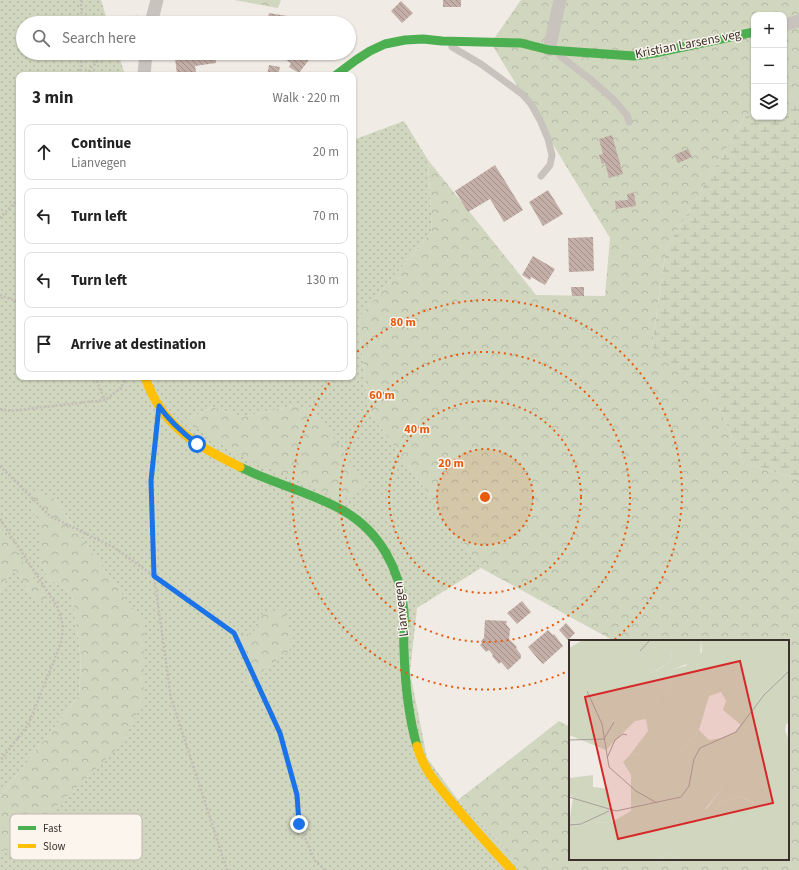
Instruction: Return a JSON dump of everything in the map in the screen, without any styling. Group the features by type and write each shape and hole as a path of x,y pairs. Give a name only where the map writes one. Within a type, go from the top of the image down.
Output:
{"street":[{"path":"153,16 157,0"},
{"path":"549,50 560,0"},
{"path":"787,24 799,21"},
{"name":"Kristian Larsens veg","path":"340,72 368,52 392,42 406,40 520,43 549,50 634,56 685,48 751,33"},
{"path":"144,72 145,60"},
{"name":"Lianvegen","path":"147,380 148,386 167,418 197,444 256,475 291,487 332,505 354,517 370,530 383,547 392,561 400,585 404,612 406,692 415,738 423,762 430,775 458,810 512,870"}],"lane":[{"name":"Kristian Larsens veg","path":"442,41 481,64 522,94 531,104 546,133 552,155 550,165 541,176"},
{"name":"Kristian Larsens veg","path":"549,50 572,65 614,100 628,115 629,122"}],"path":[{"path":"81,0 82,16"},
{"path":"80,72 81,60"},
{"path":"89,72 98,60"},
{"path":"0,218 16,201"},
{"path":"0,295 16,301"},
{"path":"97,380 105,400"},
{"path":"0,409 10,411 105,400 121,388 125,380"},
{"path":"159,406 151,481 154,576 171,698 226,870"},
{"path":"0,466 50,516 115,548 234,633 280,733 297,795 299,824 315,861 325,870"},
{"path":"0,519 57,606 63,625 61,643 28,725 0,761"}],"green space":[{"path":"0,0 101,0 106,16 16,16 16,60 120,60 124,72 16,72 16,380 356,380 356,139 404,121 428,160 432,231 358,319 369,411 481,568 417,608 410,672 427,758 458,800 525,870 0,870 0,849 9,851 10,849 10,860 142,860 142,814 31,814 145,626 55,499 29,506 40,523 40,559 47,577 72,594 81,660 79,696 0,796 0,592 10,572 16,571 38,604 2,530 0,529","holes":["298,405 321,419 186,420 212,407 241,417"]},
{"path":"234,0 281,0 278,8"},
{"path":"521,0 799,0 799,103 787,93 787,12 751,12 751,111 745,117 666,249 652,346 714,395 743,463 799,479 799,870 525,870 458,800 559,721 569,726 569,860 789,860 789,640 612,640 481,568 369,411 358,319 432,231 428,160 536,295 605,296 610,238 491,43"},
{"path":"787,93 799,103 799,479 743,463 714,395 652,347 666,249 745,117 751,111 751,120 787,120"},
{"path":"298,405 321,419 367,488 342,500 231,451 186,420 212,407 241,417"},
{"path":"36,492 55,499 145,625 143,701 121,745 48,814 10,814 9,851 0,849 0,796 79,696 81,660 72,594 47,577 40,559 40,523 29,506"},
{"path":"0,529 47,598 38,604 16,571 10,572 0,592"},
{"path":"284,609 291,634 290,651 263,670 260,682 250,687 246,677 252,660 241,652 236,641 242,635 253,634 255,626 262,614"}],"building":[{"path":"443,0 461,0 461,7 443,7"},
{"path":"401,1 413,13 402,23 391,11"},
{"path":"269,13 287,16 268,16"},
{"path":"175,60 216,60 216,63 195,66 196,72 177,72"},
{"path":"286,60 309,60 300,72 289,67 291,63"},
{"path":"269,65 280,67 279,72 268,72"},
{"path":"612,135 623,174 609,178 605,163 602,164 599,155 603,154 599,139"},
{"path":"688,149 692,157 678,163 674,155"},
{"path":"495,165 523,210 504,222 490,199 468,212 455,191"},
{"path":"548,190 563,214 543,226 529,202"},
{"path":"634,193 636,206 616,209 615,201 628,200 627,194"},
{"path":"593,237 594,271 569,272 568,238"},
{"path":"533,256 555,269 545,285 531,277 530,280 522,275"},
{"path":"571,287 584,287 584,296 572,296"},
{"path":"522,601 531,612 517,624 507,613"},
{"path":"485,620 507,621 506,624 510,629 509,639 517,647 516,648 521,655 521,658 508,670 501,662 499,664 489,650 486,652 480,645 484,638"},
{"path":"566,623 575,633 568,640 559,630"},
{"path":"548,630 553,635 554,634 563,646 543,664 528,647"}],"traffic: fast":[{"path":"356,60 385,44 405,40 423,39 442,41 521,43 549,50 634,56 751,33"},
{"path":"340,72 356,60"},
{"path":"240,467 319,498 344,511 368,530 386,553 393,566 402,596 404,611 406,687 411,723 417,746"}],"traffic: slow":[{"path":"146,380 152,394 171,422 195,442 240,467"},
{"path":"417,746 423,762 434,780 472,826 512,870"}],"route":[{"path":"197,444 167,418 159,406 151,481 154,576 234,633 280,733 297,795 299,824"}]}
